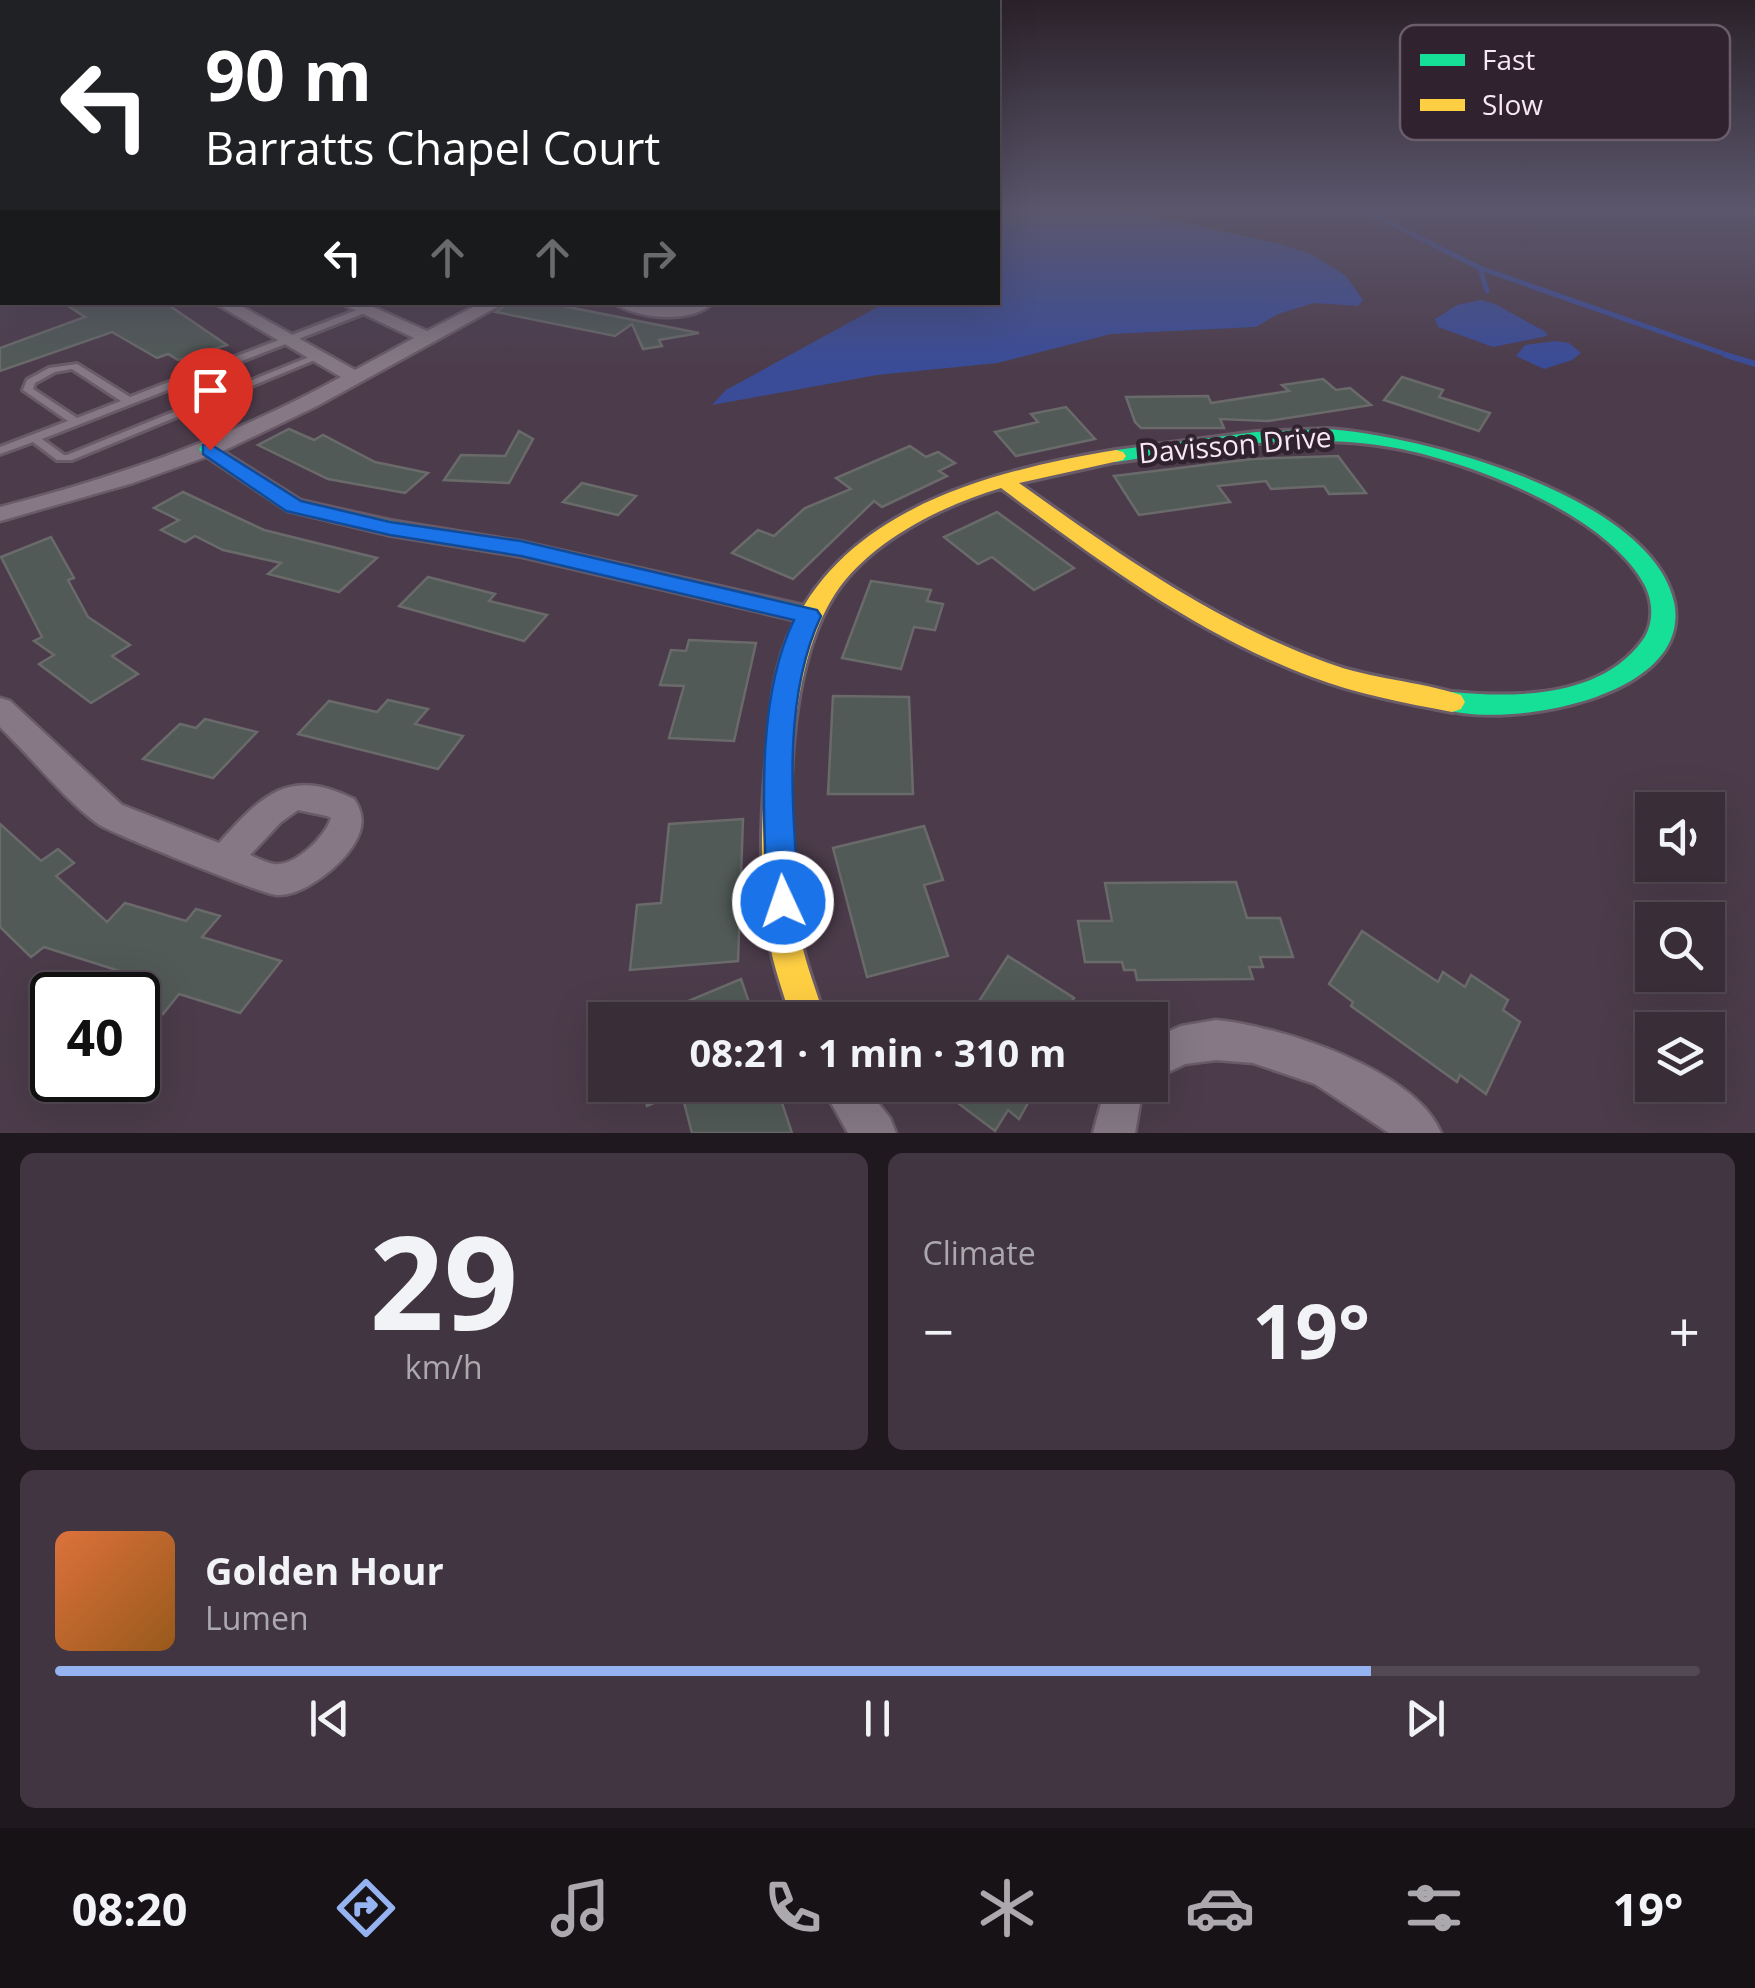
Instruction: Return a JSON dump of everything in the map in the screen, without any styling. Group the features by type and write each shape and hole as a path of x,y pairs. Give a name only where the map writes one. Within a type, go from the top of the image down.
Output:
{"street":[{"path":"226,305 354,377"},
{"path":"0,514 105,486 210,450 492,305"},
{"path":"658,305 683,313 696,311 703,305"},
{"path":"354,307 427,337"},
{"name":"Davisson Drive","path":"803,1002 785,936 778,801 793,648 809,616 843,569 862,550 924,511 1005,482 1124,454 1310,435 1356,436 1410,445 1548,497 1596,522 1649,574 1662,597 1665,620 1656,642 1622,675 1571,696 1493,706 1386,694 1282,660 1201,620 1005,482"},
{"path":"210,450 294,506 390,528 521,548 809,616"},
{"path":"0,710 110,815 225,860"},
{"path":"1168,1048 1212,1042 1256,1045 1314,1060 1358,1082 1397,1110 1420,1133"},
{"path":"853,1102 876,1133"},
{"path":"1114,1133 1120,1102"}],"lane":[{"path":"0,451 286,340 354,307"},
{"path":"34,438 61,458 68,458 317,357"},
{"path":"76,422 28,390 30,382 52,370 74,366 129,401"}],"water":[{"path":"1000,261 1322,261 1345,275 1363,300 1358,306 1314,303 1278,314 1256,327 1111,334 997,363 877,375 712,405 726,390 881,305 1000,305"},
{"path":"1481,300 1495,304 1547,336 1493,347 1438,327 1435,319 1457,305"},
{"path":"1569,343 1581,353 1544,369 1516,356 1525,345"}],"building":[{"path":"67,305 168,305 227,345 178,360 168,354 157,358 112,332 0,371 0,348 85,317"},
{"path":"506,305 564,305 699,333 659,340 662,346 643,349 632,324 615,336 496,312"},
{"path":"1402,377 1443,390 1439,397 1490,413 1479,431 1384,400"},
{"path":"1323,379 1336,390 1350,388 1371,405 1268,421 1220,419 1224,428 1141,428 1126,397 1208,396 1211,403 1289,391 1282,385"},
{"path":"1066,407 1095,439 1016,456 995,432 1038,422 1031,414"},
{"path":"289,429 314,440 323,435 375,462 428,473 405,493 328,479 258,445"},
{"path":"519,431 533,439 509,483 444,480 461,455 505,456"},
{"path":"910,446 926,457 938,452 955,463 939,471 947,476 882,507 874,501 793,579 732,553 758,530 774,536 805,508 851,489 836,478"},
{"path":"1338,456 1366,493 1329,494 1324,486 1271,489 1266,481 1218,486 1230,502 1139,515 1114,476 1252,459"},
{"path":"582,483 636,496 618,515 563,502"},
{"path":"183,492 264,530 377,558 339,592 268,574 281,563 223,550 195,536 185,542 161,530 179,520 154,508"},
{"path":"997,512 1074,568 1034,590 992,557 978,564 944,537"},
{"path":"51,537 74,578 68,580 88,617 130,645 112,656 138,674 91,703 39,664 54,655 34,641 42,637 1,557"},
{"path":"428,577 495,594 489,601 547,615 524,641 399,606"},
{"path":"871,581 931,590 927,601 943,604 935,630 914,627 901,669 842,658"},
{"path":"689,640 756,643 734,741 669,738 684,686 660,685 671,650 686,651"},
{"path":"833,696 909,697 913,794 828,794"},
{"path":"388,700 428,709 415,724 463,736 438,769 298,734 329,701 377,712"},
{"path":"205,719 257,732 213,778 143,759 180,724 196,728"},
{"path":"743,819 738,961 630,970 637,905 661,903 669,824"},
{"path":"0,824 41,861 58,849 74,863 56,876 107,922 125,903 186,921 196,909 220,916 202,937 281,961 240,1013 179,994 163,1014 160,972 122,972 44,947 31,957 0,927"},
{"path":"924,826 943,880 924,885 948,956 867,977 833,848"},
{"path":"1236,882 1247,918 1280,918 1293,957 1260,957 1263,967 1249,967 1253,979 1137,980 1135,970 1124,970 1122,962 1085,962 1078,921 1112,921 1105,883"},
{"path":"1362,931 1438,982 1443,972 1465,987 1471,975 1508,1000 1503,1010 1520,1022 1486,1094 1460,1075 1457,1082 1351,1006 1353,1002 1329,984"},
{"path":"1008,956 1074,998 1072,1002 979,1002"},
{"path":"741,979 749,1002 686,1002"},
{"path":"684,1102 782,1102 792,1133 692,1133"},
{"path":"957,1102 1028,1103 1019,1119 1008,1110 995,1131"}],"waterway":[{"path":"1466,261 1480,268"},
{"path":"1480,268 1733,357"},
{"path":"1480,268 1487,291"},
{"path":"1726,355 1755,364"}],"traffic: fast":[{"path":"1116,456 1292,435 1362,437 1427,449 1500,474 1574,510 1634,554 1653,579 1663,608 1661,630 1643,659 1621,676 1595,689 1536,703 1452,702"},
{"path":"209,449 294,506 391,528 521,549 809,615"}],"traffic: slow":[{"path":"803,1002 785,939 777,830 787,692 806,623 829,585 860,553 897,527 984,487 1030,473 1116,456"},
{"path":"1005,482 1111,558 1214,623 1324,672 1385,690 1452,702"}],"route":[{"path":"210,450 294,506 390,528 521,548 809,616 793,648 783,724 778,801 783,902"}]}
